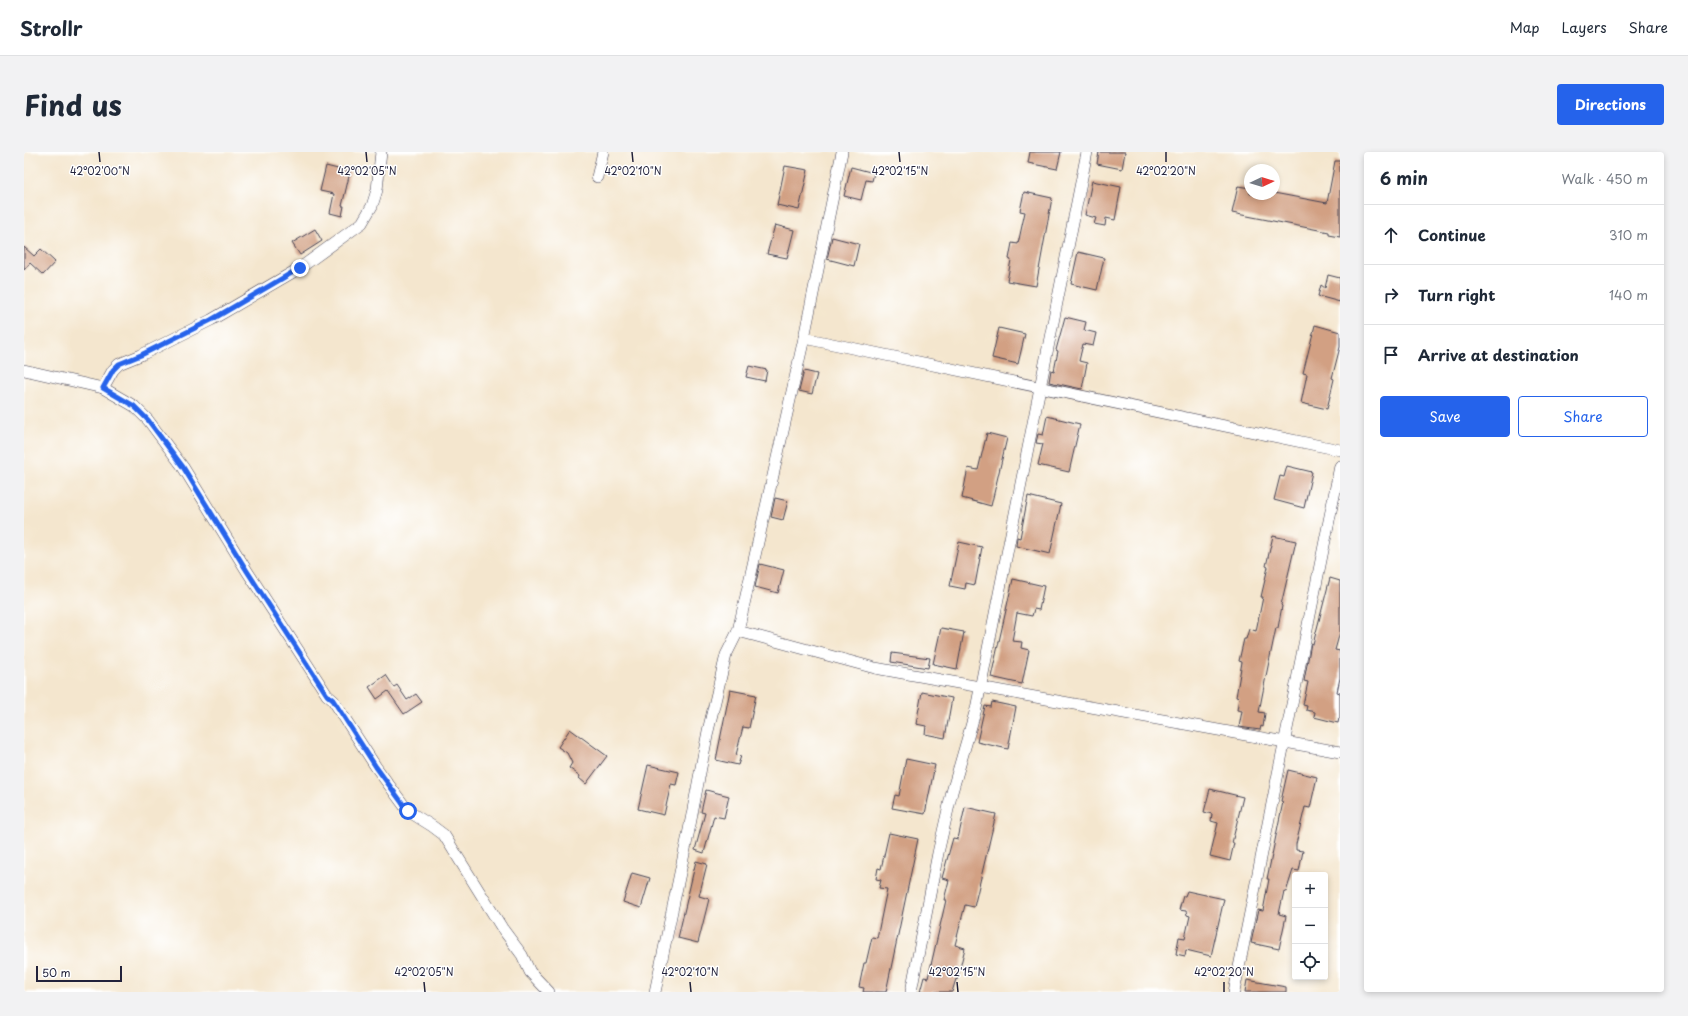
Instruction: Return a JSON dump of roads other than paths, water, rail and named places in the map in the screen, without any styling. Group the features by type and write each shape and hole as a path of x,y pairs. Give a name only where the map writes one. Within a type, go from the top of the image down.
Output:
{"street":[{"path":"103,388 113,370 119,364 141,355 211,320 280,280 300,268 362,222 372,206 377,190 381,152"},
{"path":"597,177 603,152"},
{"path":"654,992 689,830 708,731 726,655 738,631 804,338 842,152"},
{"path":"911,992 952,792 976,709 1087,152"},
{"path":"804,338 1340,450"},
{"path":"24,370 103,388 134,406 148,420 183,467 247,571 327,695 333,700 376,767 408,811 432,826 444,836 502,928 522,955 530,972 549,992"},
{"path":"1234,992 1340,466"},
{"path":"738,631 875,668 1340,752"}]}
